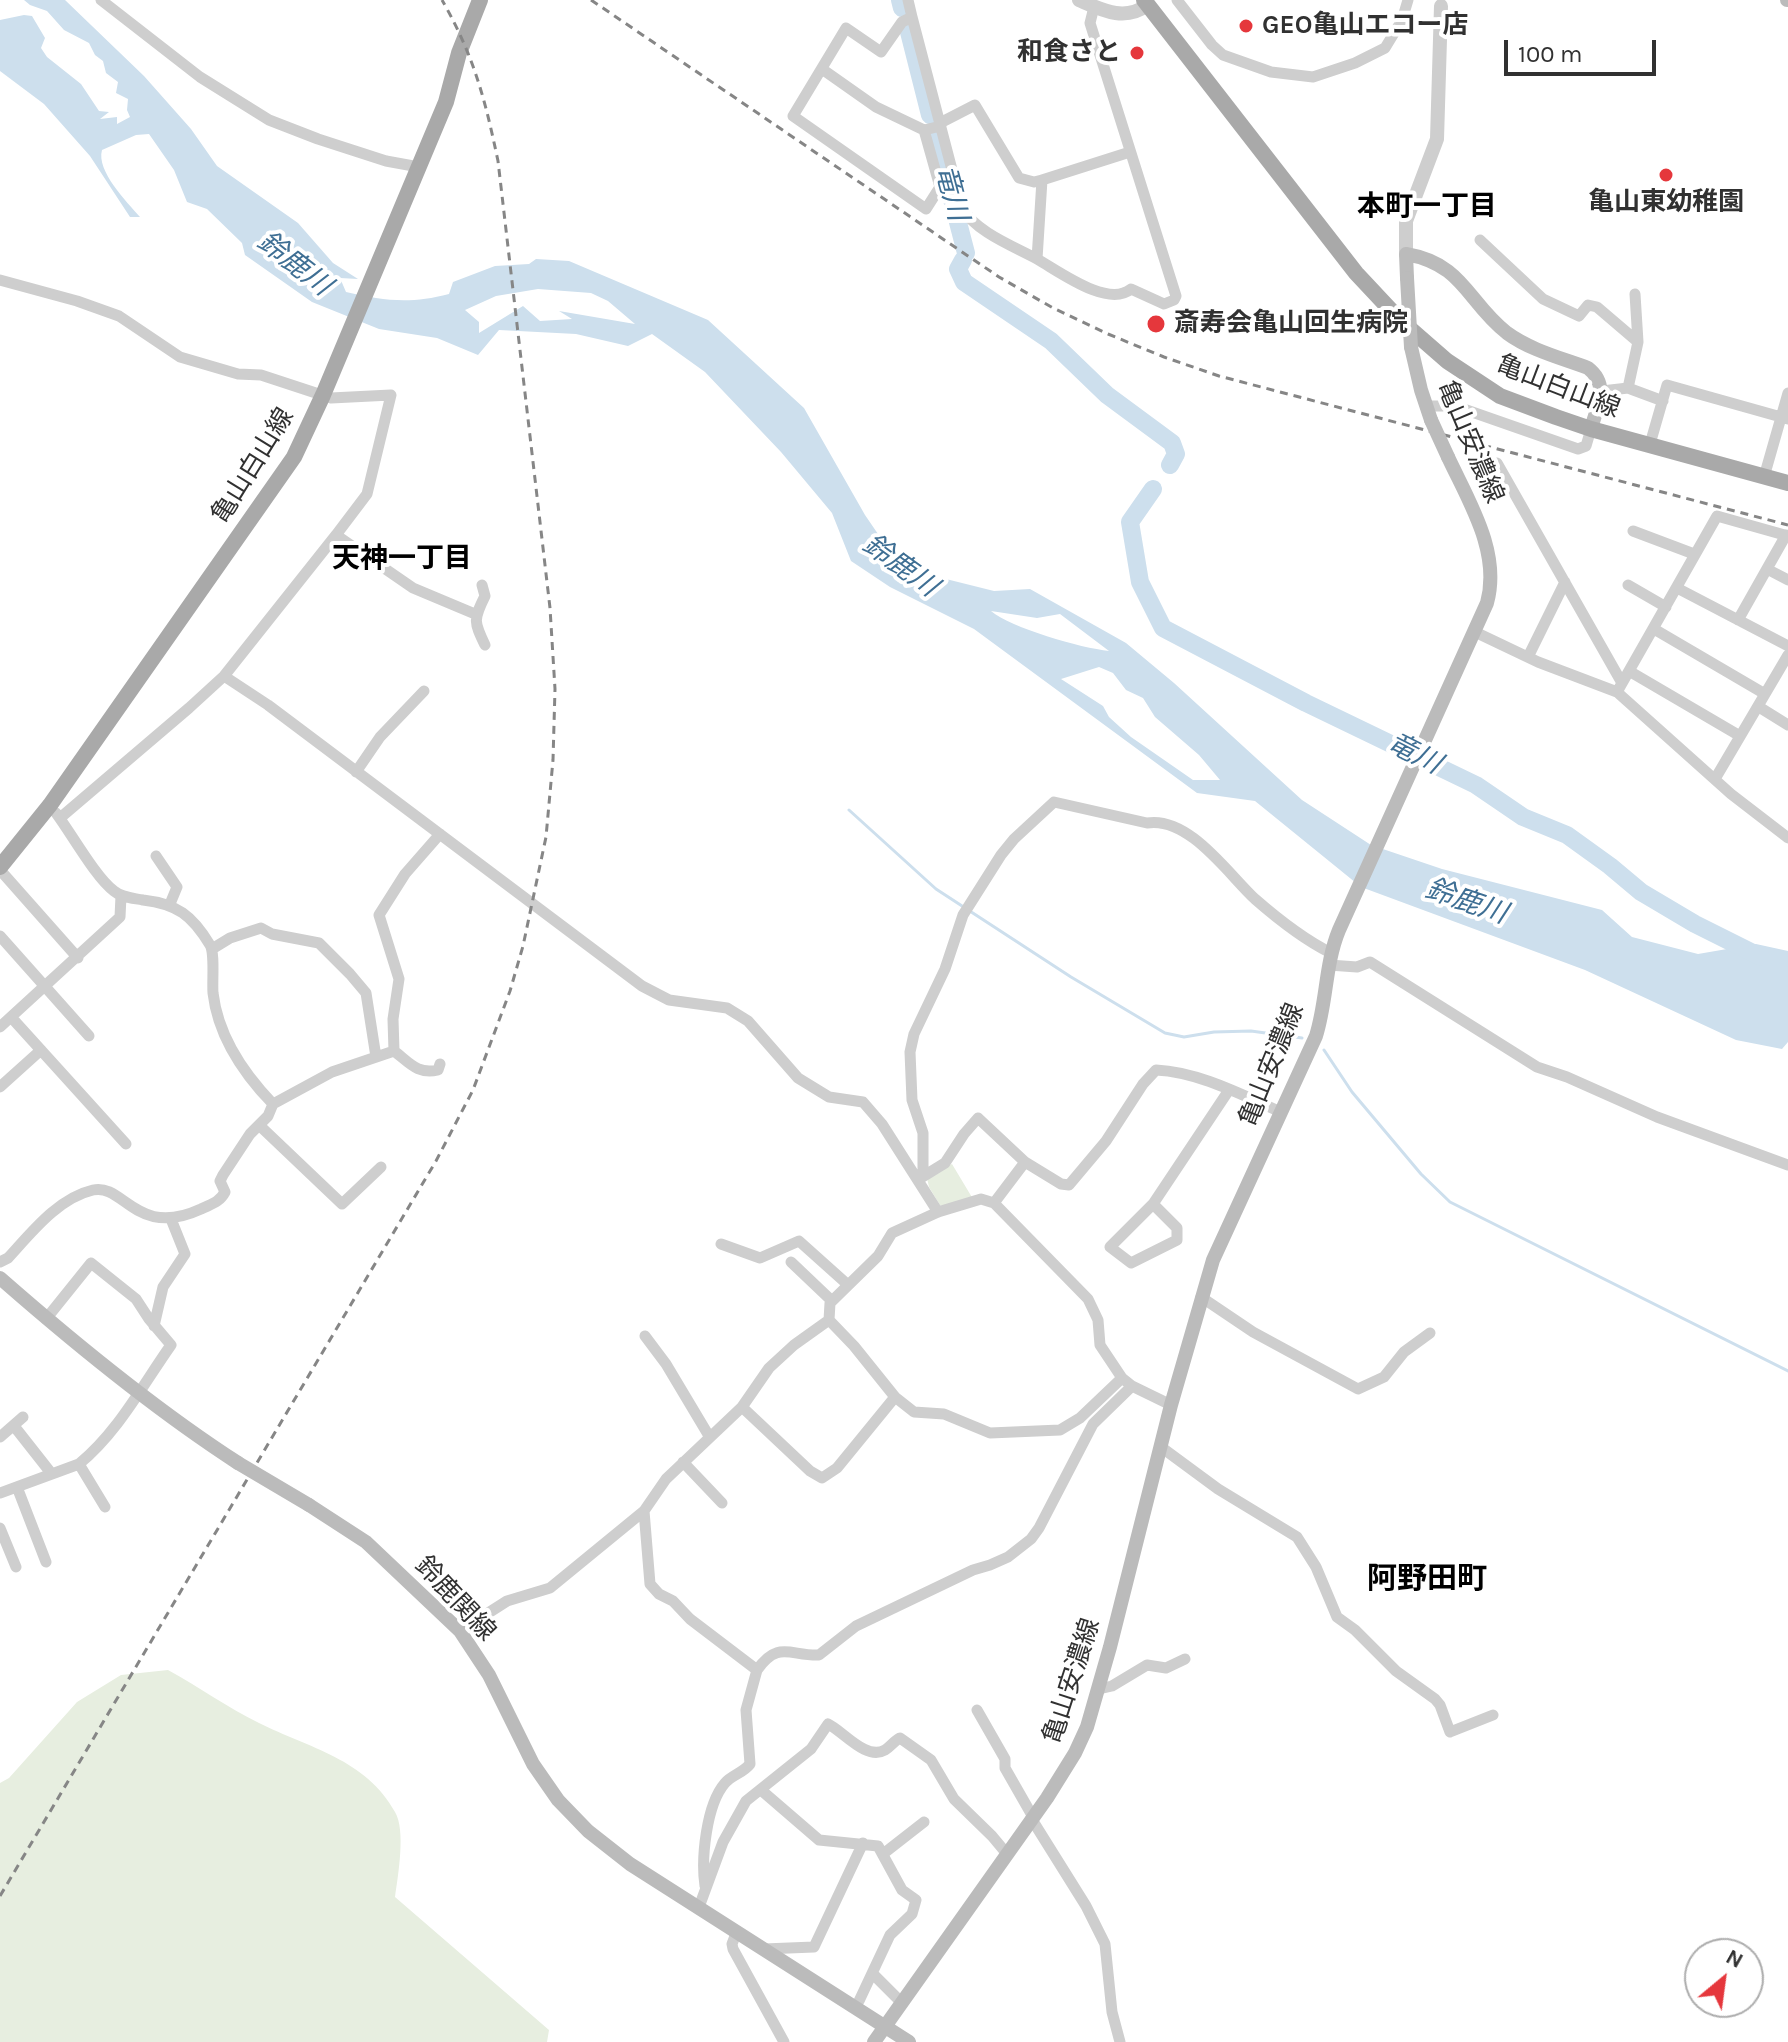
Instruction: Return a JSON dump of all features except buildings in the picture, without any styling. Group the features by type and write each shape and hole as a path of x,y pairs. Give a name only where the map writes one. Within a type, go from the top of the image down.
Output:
{"main road":[{"name":"亀山白山線","path":"0,869 55,812 294,457 446,102 461,49 480,0"},
{"name":"亀山白山線","path":"1148,2 1356,273 1400,320 1447,361 1500,396 1591,429 1788,483"},
{"path":"1406,254 1436,262 1455,276 1508,333 1588,368 1598,379 1602,391 1591,429"},
{"name":"亀山安濃線","path":"874,2042 1032,1818 1075,1753 1087,1727 1201,1297 1227,1228 1316,1036 1330,959 1339,930 1474,635 1490,592 1489,558 1484,536 1429,413 1411,347 1406,254"},
{"name":"鈴鹿関線","path":"0,1278 46,1319 193,1434 366,1542 460,1631 489,1675 533,1764 558,1800 588,1831 618,1855 909,2042"}],"street":[{"path":"101,0 200,77 269,120 318,139 418,170"},
{"path":"908,0 962,208 967,217 1037,259 1111,297 1128,293 1131,289 1164,304 1176,296 1090,23 1094,7"},
{"path":"1079,0 1125,14 1139,11 1148,2"},
{"path":"1177,0 1223,55 1271,72 1313,77 1355,63 1385,48 1402,20 1408,0"},
{"path":"1406,254 1406,221 1437,139 1442,2"},
{"path":"912,17 902,22 881,52 846,28 793,116 926,209 940,187 924,130"},
{"path":"822,69 876,107 924,130 940,125 975,105 1019,178 1034,182 1130,152"},
{"path":"1037,259 1042,180"},
{"path":"1480,240 1543,299 1579,316 1588,305 1597,307 1638,342"},
{"path":"0,280 119,316 180,357 238,374 261,375 324,391 331,398 391,395 367,494 224,676 55,812 110,888 121,896 170,904 189,919 212,949 213,997 225,1033 244,1071 273,1104"},
{"path":"1628,388 1638,342 1635,294"},
{"path":"1650,444 1667,385 1785,418"},
{"path":"1602,391 1628,388 1663,401"},
{"path":"1764,477 1785,418 1788,393"},
{"path":"1429,413 1455,406 1578,449 1586,446 1591,429"},
{"path":"1497,463 1620,687 1715,779 1786,832"},
{"path":"1620,687 1717,516 1787,536 1738,620"},
{"path":"1633,531 1694,554"},
{"path":"336,535 413,588 475,614"},
{"path":"1767,569 1788,580"},
{"path":"1528,657 1565,582"},
{"path":"482,585 485,596 475,614 475,623 485,645"},
{"path":"1628,585 1666,607"},
{"path":"1677,588 1788,646"},
{"path":"1654,629 1765,694"},
{"path":"1474,635 1528,657 1620,687"},
{"path":"1715,779 1788,655"},
{"path":"1629,671 1740,736"},
{"path":"224,676 268,705 642,986 669,1000 727,1008 748,1021 798,1078 829,1097 863,1102 872,1109 920,1177 938,1212"},
{"path":"356,772 380,737 424,691"},
{"path":"1759,707 1788,725"},
{"path":"920,1177 923,1133 912,1100 910,1052 914,1034 945,969 966,910 1014,839 1054,802 1147,823 1161,823 1192,837 1274,915 1330,959 1357,967 1370,962 1537,1067 1657,1117 1788,1165"},
{"path":"440,834 405,874 379,915 399,979 393,1019 394,1051 416,1069 433,1072 438,1070 440,1064"},
{"path":"156,856 177,887 170,904"},
{"path":"0,869 78,958"},
{"path":"0,1027 120,917 121,896"},
{"path":"212,949 230,938 261,928 272,934 319,943 366,993 376,1057"},
{"path":"0,936 89,1036"},
{"path":"11,1017 126,1144"},
{"path":"0,1087 41,1050"},
{"path":"0,1262 8,1258 50,1214 68,1201 94,1189 105,1190 145,1215 171,1219 192,1214 222,1198 225,1192 220,1181 223,1175 273,1104 332,1072 394,1051"},
{"path":"920,1177 945,1163 978,1118 1025,1162 1061,1184 1069,1185 1106,1141 1143,1084 1156,1070 1173,1071 1281,1112"},
{"path":"1153,1204 1177,1228 1177,1240 1131,1263 1110,1247 1153,1204 1229,1090"},
{"path":"259,1125 342,1204 381,1167"},
{"path":"994,1203 1025,1162"},
{"path":"460,1631 507,1601 550,1588 644,1511 661,1485 742,1407 769,1368 829,1320 832,1301 878,1256 892,1233 938,1212 981,1199 994,1203 1088,1299 1098,1320 1100,1345 1127,1382 1171,1405"},
{"path":"154,1326 163,1287 185,1254 171,1219"},
{"path":"721,1244 760,1258 799,1241 847,1284"},
{"path":"791,1262 832,1301"},
{"path":"0,1493 79,1464 113,1431 171,1345 136,1299 91,1263 46,1319"},
{"path":"1201,1297 1253,1332 1358,1389 1384,1377 1404,1352 1430,1333"},
{"path":"829,1320 856,1347 895,1397 914,1412 944,1414 990,1433 1050,1432 1071,1425 1127,1382"},
{"path":"645,1336 666,1364 709,1436"},
{"path":"705,1890 704,1859 712,1810 725,1783 750,1764 746,1710 757,1670 768,1656 776,1652 819,1655 856,1626 973,1570 1008,1557 1031,1539 1039,1528 1093,1424 1127,1382"},
{"path":"742,1407 810,1471 822,1478 837,1468 895,1397"},
{"path":"0,1437 23,1417"},
{"path":"14,1426 51,1473"},
{"path":"1161,1447 1218,1489 1297,1537 1316,1567 1337,1617 1355,1630 1396,1671 1435,1699 1450,1732 1493,1715"},
{"path":"683,1462 722,1503"},
{"path":"79,1464 105,1507"},
{"path":"17,1487 46,1562"},
{"path":"644,1511 650,1584 757,1670"},
{"path":"0,1528 16,1567"},
{"path":"1099,1689 1112,1686 1147,1665 1166,1668 1185,1659"},
{"path":"977,1710 1005,1759 1005,1768 1032,1818 1086,1906 1105,1944 1112,2012 1120,2042"},
{"path":"699,1907 736,1816 746,1801 811,1749 828,1724 861,1747 878,1753 900,1738 931,1760 954,1799 1007,1854"},
{"path":"761,1790 819,1840 878,1846 902,1890 916,1900 912,1914 890,1935 859,2001"},
{"path":"883,1854 924,1822"},
{"path":"764,1949 814,1947 863,1843"},
{"path":"737,1931 733,1949 784,2042"},
{"path":"873,1974 901,2002"}],"shaded area":[{"path":"952,1164 973,1199 946,1207 940,1205 927,1178"},
{"path":"168,1670 247,1717 335,1757 369,1779 383,1794 398,1820 400,1853 395,1897 549,2030 547,2042 0,2042 0,1783 9,1778 77,1702 121,1675"}],"water":[{"name":"鈴鹿川","path":"24,0 65,0 144,76 191,129 217,166 298,223 333,263 358,279 340,278 346,292 385,299 422,299 449,294 453,282 495,266 529,264 536,259 569,261 708,320 804,408 865,515 891,553 930,575 994,591 1030,589 1126,643 1302,800 1371,845 1442,869 1602,910 1632,937 1698,954 1756,944 1788,951 1788,1042 1782,1049 1736,1040 1585,970 1361,887 1255,801 1197,793 974,629 890,587 851,561 832,513 781,452 705,372 652,334 628,346 576,334 499,330 478,355 437,338 379,329 312,302 245,255 242,243 207,209 187,202 174,170 149,134 136,135 102,150 101,158 108,176 140,217 130,217 90,156 44,104 0,71 0,20 32,16 45,38 41,48 47,57 81,84 99,111 109,112 100,119 117,117 117,124 130,117 128,99 116,93 118,82 106,73 103,61 95,55 89,43 64,30 47,11","holes":["538,289 591,293 608,301 635,324 559,311 572,319 540,321 523,306 479,333 479,322 465,310 496,296","991,611 1037,618 1060,614 1109,651 1047,636","1099,667 1113,673 1126,690 1143,698 1155,717 1199,755 1220,780 1193,780 1131,737 1109,717 1103,706 1061,679"]}],"waterway":[{"name":"竜川","path":"900,0 902,8"},
{"name":"竜川","path":"909,32 930,115"},
{"name":"竜川","path":"935,134 966,253"},
{"name":"竜川","path":"963,260 958,269 964,282 1051,341 1107,395 1172,443 1176,454 1170,465"},
{"name":"竜川","path":"1153,489 1130,522 1140,582 1163,628 1306,703 1476,785 1523,817 1567,835 1641,892 1695,924 1761,957"},
{"path":"849,810 936,889 1071,977 1165,1033 1184,1037 1251,1031 1302,1038"},
{"path":"1324,1050 1352,1092 1421,1174 1450,1202 1788,1371"}],"railway":[{"path":"0,1896 436,1161 473,1090 510,991 523,946 546,837 553,760 555,689 550,608 498,161 477,78 442,0"},
{"path":"591,0 999,277 1053,308 1108,334 1219,376 1788,525"}],"place":[{"name":"GEO亀山エコー店","path":"1246,26"},
{"name":"和食さと","path":"1137,53"},
{"name":"亀山東幼稚園","path":"1666,175"},
{"name":"斎寿会亀山回生病院","path":"1156,324"}],"district":[{"name":"本町一丁目","path":"1427,207"},
{"name":"天神一丁目","path":"402,559"},
{"name":"阿野田町","path":"1427,1579"}]}
